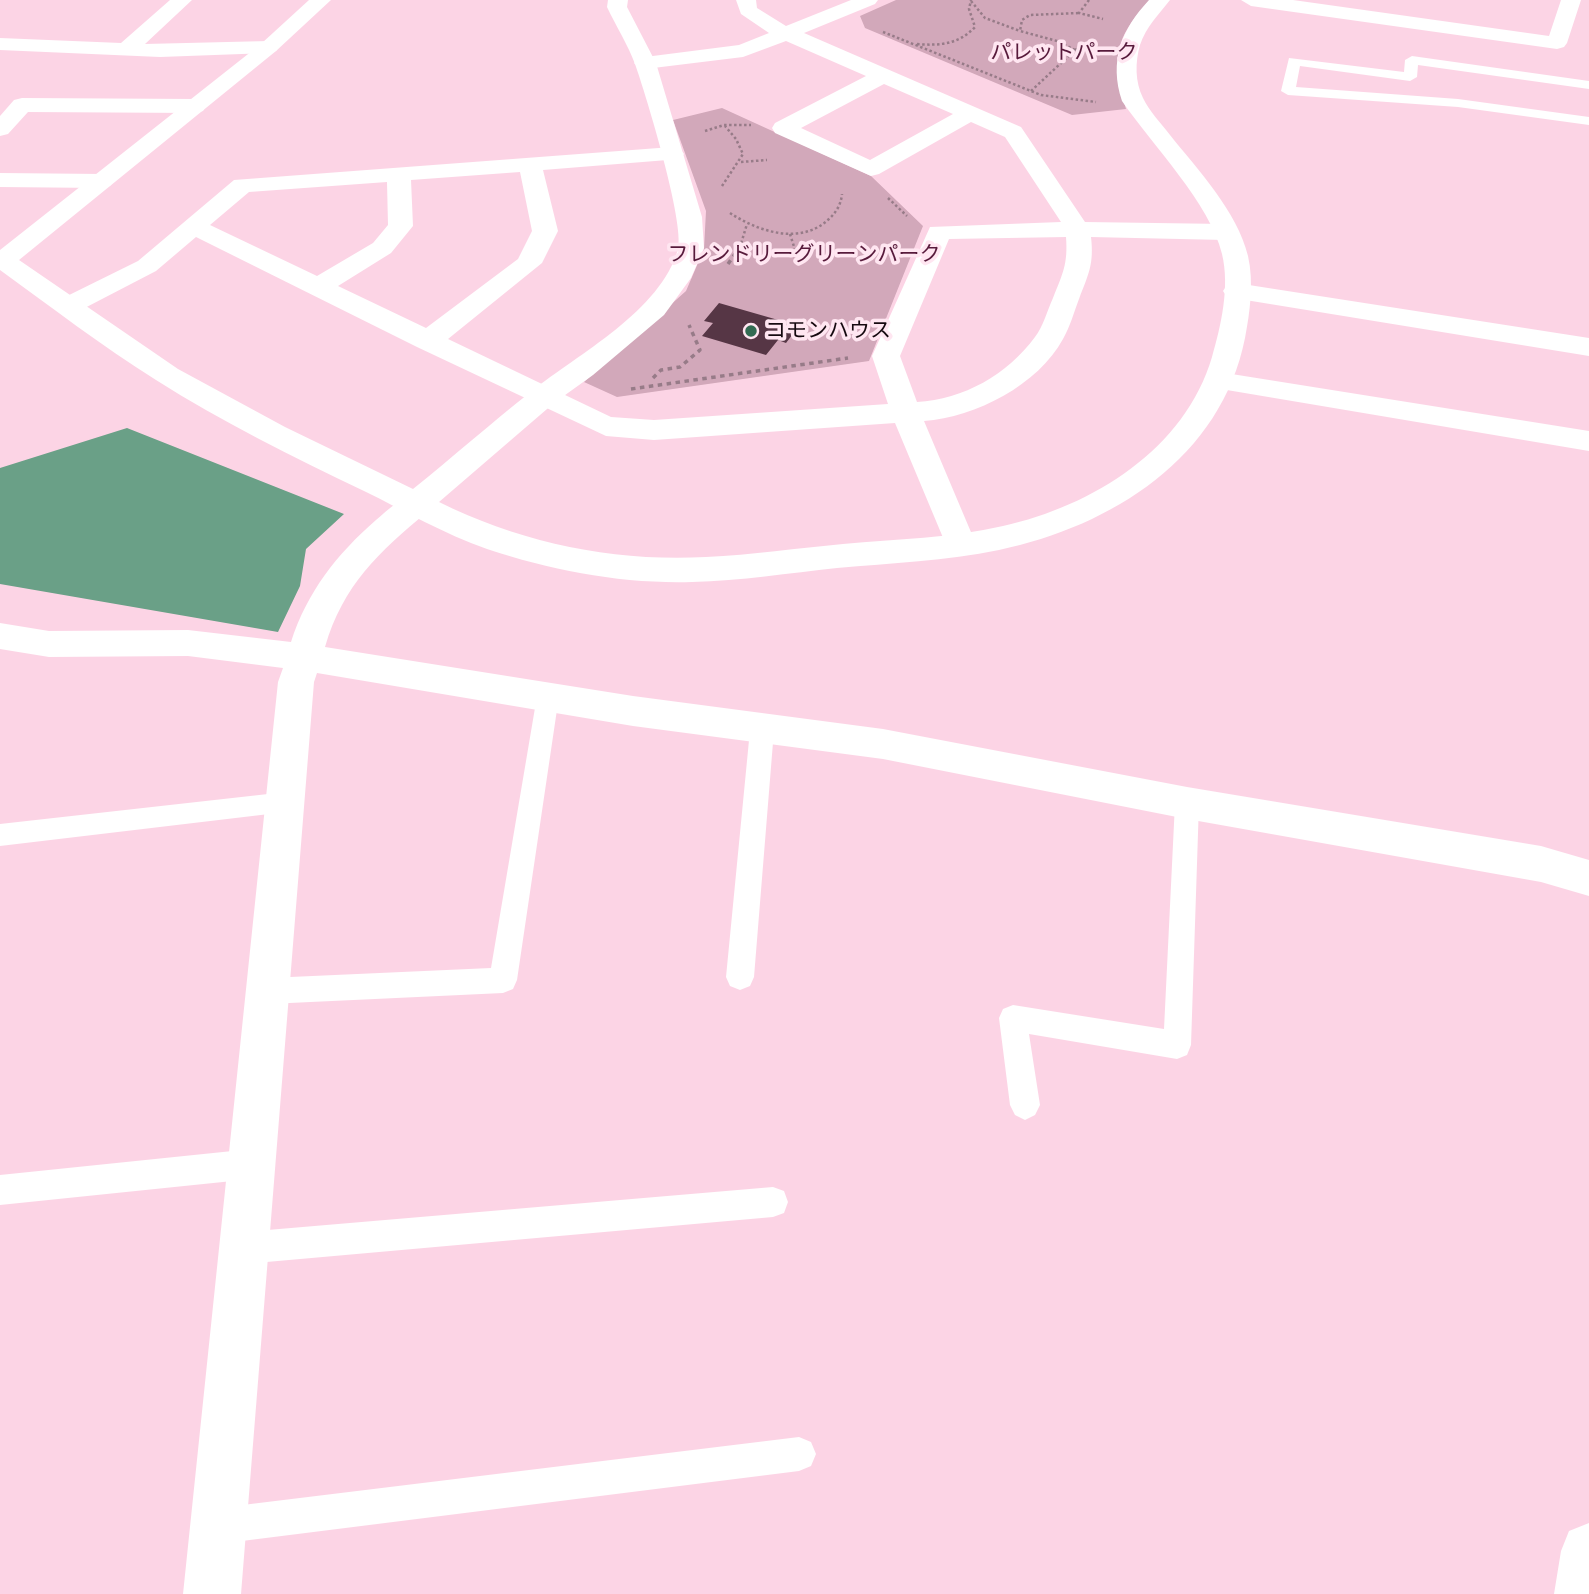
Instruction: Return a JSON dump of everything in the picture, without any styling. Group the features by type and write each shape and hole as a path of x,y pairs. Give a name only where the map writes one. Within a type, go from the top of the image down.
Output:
{"street":[{"path":"126,50 182,0"},
{"path":"321,0 269,47 2,261 168,375 316,456 470,530 518,547 623,567 688,570 960,544 1023,533 1082,511 1124,489 1175,449 1197,423 1219,381 1228,353 1236,291 1235,254 1225,232 1133,101 1125,81 1125,58 1138,24 1160,0"},
{"path":"212,1594 296,682 327,597 348,566 374,539 544,396 583,369 654,309 678,278 691,248 688,209 645,63 617,6 618,0"},
{"path":"192,226 606,426 654,430 931,411 978,398 1024,368 1050,338 1081,260 1078,229 1013,132 785,34 767,25 748,10 746,0"},
{"path":"645,63 743,51 868,0"},
{"path":"1251,0 1557,43 1571,0"},
{"path":"0,44 126,50 269,47"},
{"path":"884,75 783,128 871,169 971,113"},
{"path":"0,129 22,106 195,106"},
{"path":"68,306 147,265 242,185 530,165 671,151"},
{"path":"427,341 529,263 545,230 530,165"},
{"path":"318,287 382,248 401,226 399,175"},
{"path":"0,180 102,181"},
{"path":"960,544 906,413 886,356 939,232 1078,229 1225,232"},
{"path":"1236,291 1589,347"},
{"path":"1219,381 1589,441"},
{"path":"0,636 49,644 188,643 305,657 762,730 883,744 1187,803 1541,864 1589,878"},
{"path":"1583,1594 1589,1551"}],"lane":[{"path":"1589,85 1412,60 1410,77 1294,61 1288,91 1458,103 1589,121"},
{"path":"268,990 503,980 548,696"},
{"path":"740,977 762,730"},
{"path":"0,835 286,802"},
{"path":"1025,1105 1013,1018 1177,1045 1187,803"},
{"path":"0,1190 252,1164"},
{"path":"244,1248 773,1202"},
{"path":"218,1526 799,1454"}],"path":[{"path":"971,0 985,18 1057,41 1075,50"},
{"path":"913,44 944,45 969,35 975,27 969,9 971,0"},
{"path":"1079,13 1089,0"},
{"path":"1020,31 1022,20 1030,15 1079,13 1108,20 1102,28"},
{"path":"881,31 1030,92 1077,101 1133,101"},
{"path":"1030,92 1075,50 1087,46 1097,37"},
{"path":"671,151 696,135 724,125 747,124 760,128"},
{"path":"724,125 740,143 744,153 741,162 726,176 722,185 722,201 726,210 747,224 790,234 805,233 821,227 831,218 843,198 841,187"},
{"path":"741,162 772,160"},
{"path":"880,191 907,216"},
{"path":"688,209 722,201"},
{"path":"790,234 798,258"},
{"path":"653,377 661,370 680,367 700,350 687,321"},
{"path":"583,369 617,391 848,358"}],"green space":[{"name":"パレットパーク","path":"896,0 1150,0 1129,27 1119,50 1119,76 1126,109 1072,115 865,28 860,16"},
{"name":"フレンドリーグリーンパーク","path":"722,108 871,176 923,226 869,361 617,397 584,382 686,291 704,249 706,211 673,120"}],"shaded area":[{"path":"127,428 344,514 306,549 300,586 278,632 0,584 0,468"}],"building":[{"name":"コモンハウス","path":"719,303 799,326 786,343 778,340 766,355 702,336 713,323 704,321"}],"place":[{"name":"コモンハウス","path":"751,331"}]}
